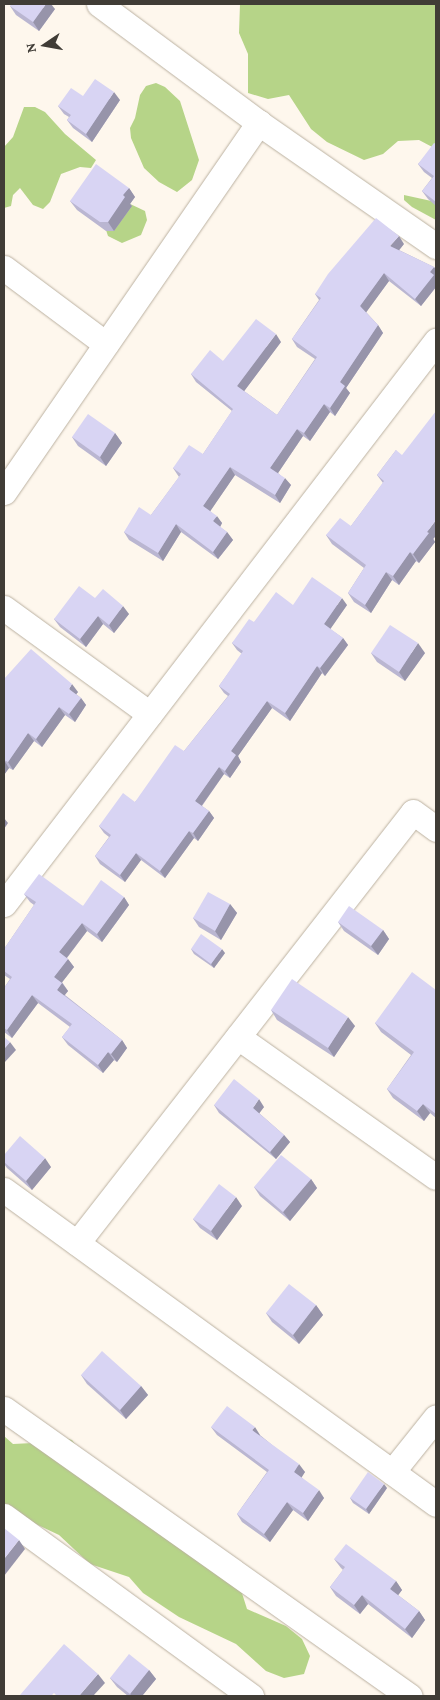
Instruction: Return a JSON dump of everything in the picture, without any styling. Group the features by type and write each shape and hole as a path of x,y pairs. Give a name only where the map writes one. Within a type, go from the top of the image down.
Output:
{"street":[{"path":"99,4 259,123 436,246"},
{"path":"4,492 259,123"},
{"path":"4,268 106,344"},
{"path":"4,904 436,341"},
{"path":"4,608 150,714"},
{"path":"77,1243 414,812 436,829"},
{"path":"238,1037 436,1177"},
{"path":"4,1190 436,1504"},
{"path":"4,1410 410,1696"},
{"path":"392,1472 436,1418"},
{"path":"4,1516 251,1696"}],"green space":[{"path":"240,4 436,4 436,149 419,140 398,141 383,154 364,160 327,142 311,129 289,95 268,99 248,93 248,54 239,33"},
{"path":"156,83 165,87 180,101 199,160 192,180 177,192 159,182 144,168 131,138 130,128 135,118 140,95 146,86"},
{"path":"24,107 35,107 45,112 65,134 96,160 91,168 80,167 61,174 50,202 43,209 33,205 20,188 13,195 11,206 4,208 4,147 13,137"},
{"path":"404,195 436,202 436,220 412,207 404,200"},
{"path":"126,202 145,211 147,220 141,235 122,243 108,236 105,227"},
{"path":"52,1434 72,1440 84,1457 241,1590 247,1609 286,1626 302,1639 310,1656 304,1674 284,1678 266,1671 236,1644 179,1617 143,1593 129,1577 90,1564 59,1535 4,1509 4,1436 13,1444 33,1443"}],"building":[{"path":"11,4 46,4 33,22 10,6"},
{"path":"95,79 114,92 86,134 67,120 71,115 58,106 71,88 83,96"},
{"path":"434,143 436,144 436,202 422,191 434,176 418,164"},
{"path":"96,164 129,188 108,222 100,222 70,201"},
{"path":"376,218 399,236 390,246 434,267 430,272 434,275 415,299 384,273 360,306 378,325 340,382 345,386 330,408 324,404 304,433 297,429 270,468 285,478 275,495 230,467 203,506 217,516 213,521 227,532 213,552 176,524 158,553 124,532 139,507 151,515 181,474 173,468 189,445 203,454 233,409 191,374 210,350 223,361 256,319 276,334 237,386 277,415 317,357 292,339 321,298 315,294 328,274"},
{"path":"436,411 436,520 413,554 410,552 393,576 386,572 365,605 348,593 366,565 326,535 340,518 351,526 384,481 377,475 396,450 402,455"},
{"path":"88,414 115,433 100,457 72,437"},
{"path":"312,577 342,598 324,624 343,638 320,668 317,666 285,713 267,701 231,751 236,755 225,771 219,767 195,801 209,811 193,833 189,831 160,871 136,853 120,875 95,856 111,835 99,826 123,793 135,802 175,745 184,751 230,694 219,686 243,651 232,643 249,619 254,622 276,592 293,605"},
{"path":"79,586 95,598 103,589 123,606 109,625 98,616 80,639 54,619"},
{"path":"390,625 418,643 399,672 371,653"},
{"path":"31,649 72,684 69,689 81,698 69,714 59,707 36,739 28,733 8,762 4,760 4,679"},
{"path":"39,874 83,906 101,880 124,897 97,934 82,923 59,952 68,959 54,977 62,983 57,990 122,1040 111,1054 108,1052 98,1065 62,1037 72,1024 32,995 7,1030 4,1028 4,988 12,977 4,971 4,949 36,902 24,894"},
{"path":"208,892 230,904 215,931 193,918"},
{"path":"349,906 383,930 371,946 338,922"},
{"path":"201,934 222,949 211,964 191,949"},
{"path":"412,972 436,990 436,1114 423,1104 417,1111 387,1089 414,1052 375,1023"},
{"path":"292,979 348,1017 328,1048 271,1010"},
{"path":"4,1037 10,1042 4,1049"},
{"path":"234,1079 259,1099 253,1108 284,1135 270,1152 214,1105"},
{"path":"20,1136 45,1158 26,1181 4,1162 4,1155"},
{"path":"281,1155 311,1179 283,1212 254,1187"},
{"path":"219,1184 236,1197 211,1231 193,1219"},
{"path":"289,1284 316,1305 293,1335 266,1313"},
{"path":"102,1351 141,1386 120,1410 81,1375"},
{"path":"227,1406 255,1427 252,1430 299,1464 294,1472 319,1490 303,1513 287,1502 264,1534 237,1514 269,1470 211,1427"},
{"path":"368,1472 384,1484 366,1509 350,1498"},
{"path":"4,1528 19,1540 4,1559"},
{"path":"346,1544 396,1581 390,1589 419,1611 405,1629 362,1595 354,1605 330,1587 345,1567 334,1559"},
{"path":"64,1644 98,1674 79,1696 57,1696 54,1693 51,1696 20,1695"},
{"path":"129,1654 149,1670 130,1694 110,1678"}]}
